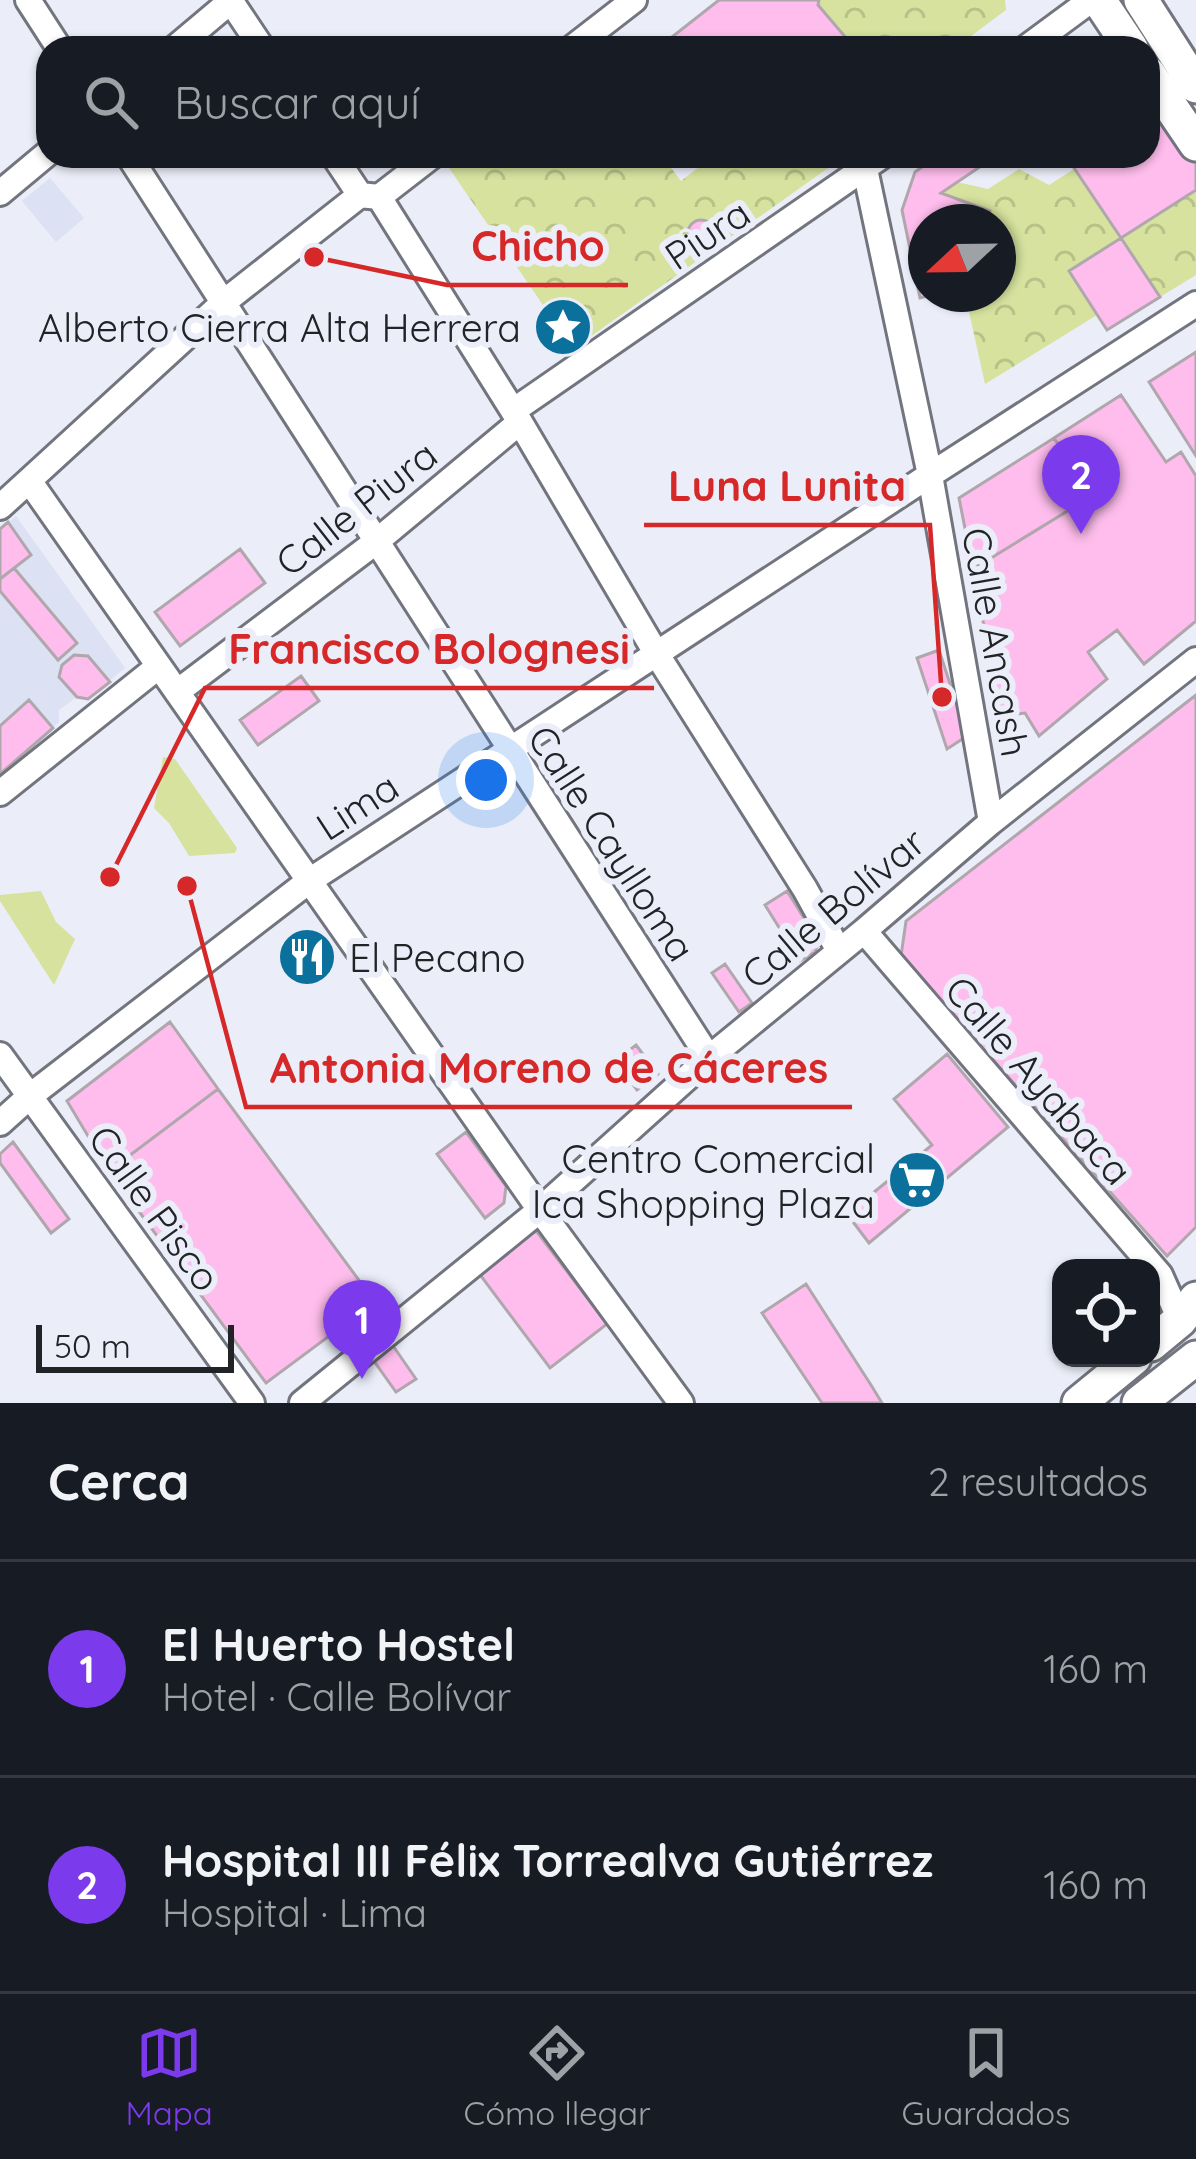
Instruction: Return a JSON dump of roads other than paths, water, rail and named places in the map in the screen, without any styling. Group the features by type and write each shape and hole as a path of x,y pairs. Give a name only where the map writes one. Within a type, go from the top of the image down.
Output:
{"street":[{"path":"28,0 51,36"},
{"path":"189,36 231,0 254,36"},
{"path":"588,36 634,0"},
{"path":"1043,36 1095,0 1122,36"},
{"path":"1141,0 1196,86"},
{"path":"1160,91 1196,144"},
{"path":"0,193 36,163"},
{"name":"Calle Caylloma","path":"137,168 709,1058"},
{"path":"344,168 369,196 516,416 839,951"},
{"path":"0,507 224,302 413,168"},
{"name":"Piura","path":"516,416 865,168"},
{"name":"Calle Ancash","path":"874,168 991,822"},
{"name":"Lima","path":"0,1123 309,881 1196,304"},
{"name":"Calle Piura","path":"177,692 377,541 516,416"},
{"path":"30,482 540,1210 681,1403"},
{"name":"Calle Bolívar","path":"302,1403 540,1210 709,1058 991,822 1196,660"},
{"path":"0,793 159,666"},
{"name":"Calle Ayabaca","path":"864,931 1192,1313"},
{"name":"Calle Pisco","path":"0,1055 252,1403"},
{"path":"1160,1337 1192,1313"},
{"path":"1138,1403 1196,1358"},
{"path":"1079,1403 1123,1367"}],"place":[{"name":"Chicho","path":"314,257"},
{"name":"Alberto Cierra Alta Herrera","path":"563,327"},
{"name":"Hospital III Félix Torrealva Gutiérrez","path":"1081,534"},
{"name":"Luna Lunita","path":"942,697"},
{"name":"Francisco Bolognesi","path":"110,877"},
{"name":"Antonia Moreno de Cáceres","path":"187,886"},
{"name":"El Pecano","path":"307,957"},
{"name":"Centro Comercial Ica Shopping Plaza","path":"917,1180"},
{"name":"El Huerto Hostel","path":"362,1379"}]}
